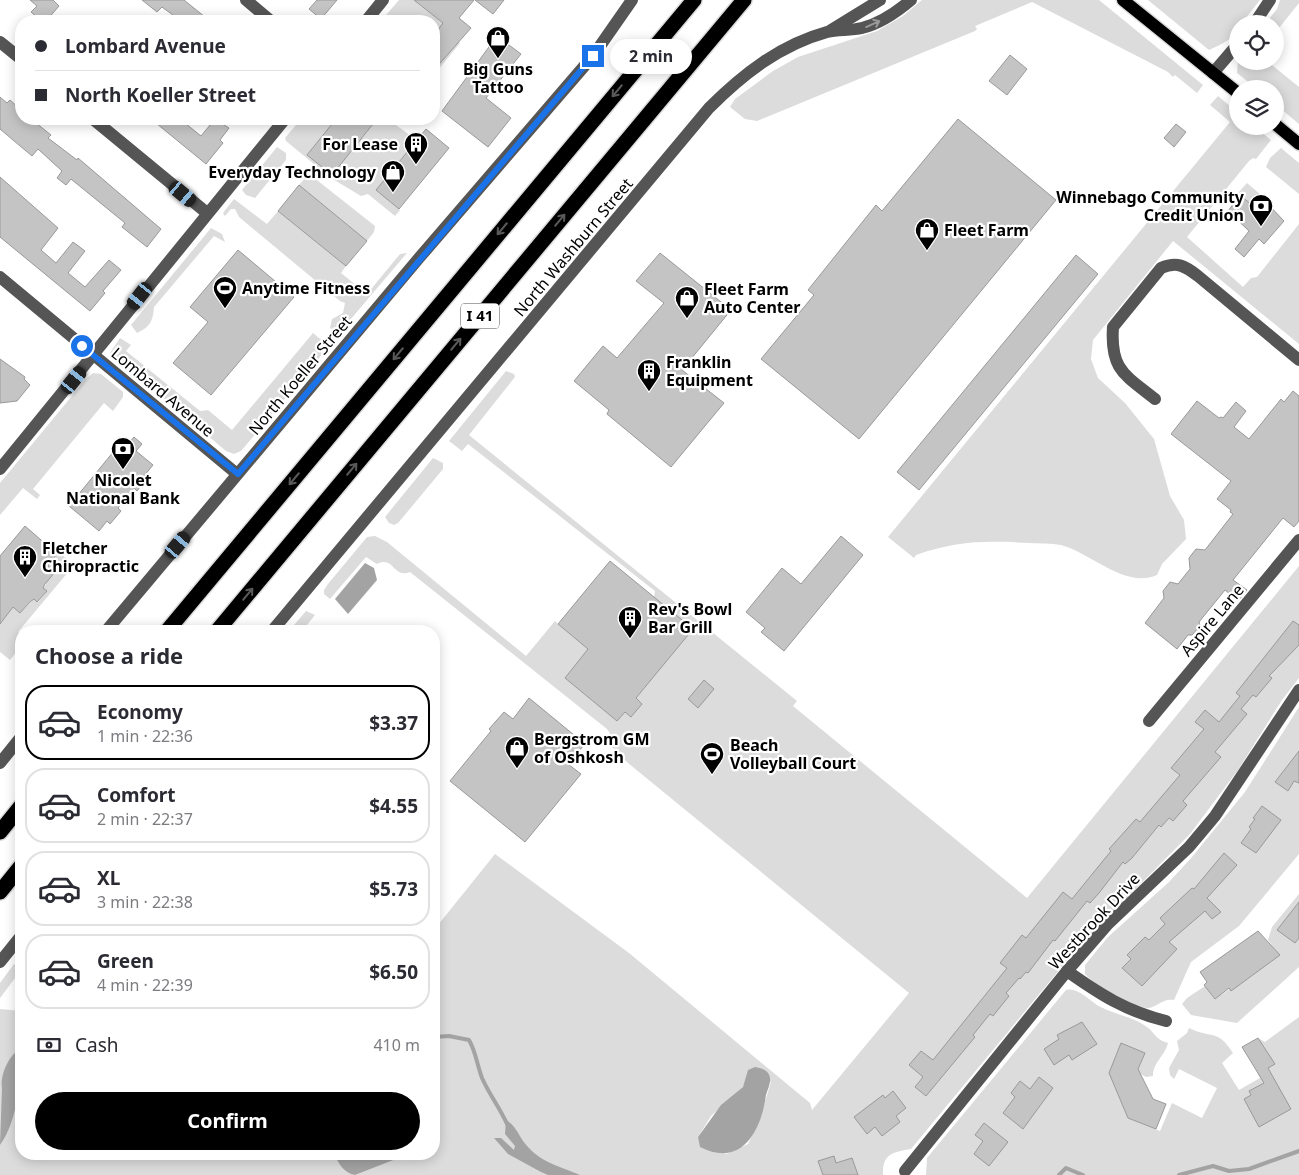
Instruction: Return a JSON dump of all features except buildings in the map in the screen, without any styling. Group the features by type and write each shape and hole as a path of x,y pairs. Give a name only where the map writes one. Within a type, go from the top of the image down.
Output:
{"highway":[{"name":"I 41","path":"172,625 694,0"},
{"name":"I 41","path":"221,625 744,0"},
{"path":"0,832 15,813"},
{"path":"0,892 15,873"}],"main road":[{"path":"1124,0 1229,86"},
{"path":"1284,132 1299,144"}],"street":[{"path":"246,0 265,15"},
{"path":"371,15 383,0"},
{"name":"North Koeller Street","path":"111,625 593,56 632,0"},
{"name":"North Washburn Street","path":"829,32 880,0"},
{"name":"North Washburn Street","path":"277,625 709,108 750,70 799,42 829,32 862,28 901,9 911,0"},
{"path":"1260,15 1270,0"},
{"path":"0,42 15,55"},
{"path":"1213,73 1229,54"},
{"path":"100,125 206,213"},
{"path":"0,469 94,355 206,213 280,125"},
{"path":"1155,399 1116,365 1112,339 1113,328 1161,268 1168,265 1181,264 1299,360"},
{"name":"Lombard Avenue","path":"0,277 238,474"},
{"name":"Aspire Lane","path":"1149,721 1299,540"},
{"name":"Westbrook Drive","path":"905,1171 1067,971 1107,925 1180,855 1215,816 1299,690"},
{"path":"0,763 15,744"},
{"path":"0,962 15,943"},
{"path":"1067,971 1115,1003 1142,1015 1166,1021"}],"shaded area":[{"path":"399,0 423,0 420,5 433,15 386,15"},
{"path":"922,0 1099,0 1203,85 1197,93 1175,75 1173,77 1168,72 1032,2 975,26 977,29 975,31 757,121 745,119 730,107 735,99 773,71 798,57 877,31 903,16"},
{"path":"1148,0 1260,0 1248,15 1229,15 1229,39 1209,50"},
{"path":"1280,0 1299,0 1299,3 1284,22 1284,15 1272,15"},
{"path":"440,21 453,31 451,35 460,43 440,68"},
{"path":"1237,70 1278,70 1299,87 1299,124 1284,112 1284,80 1246,80 1237,73"},
{"path":"1218,96 1229,105 1229,121 1210,105"},
{"path":"1229,123 1229,135 1265,135 1271,140 1256,159 1253,158 1249,161 1187,237 1243,287 1251,278 1257,277 1299,224 1299,344 1173,241 1093,340 1091,359 1098,378 1125,403 1154,439 1170,496 1184,520 1186,539 1162,564 1157,575 1145,578 1120,574 1072,549 1053,544 999,542 959,544 932,550 916,555 914,558 888,537"},
{"path":"296,125 331,125 307,155 332,175 372,125 396,125 415,139 415,142 376,190 400,210 395,216 368,194 361,196 331,178 286,141 285,138"},
{"path":"277,147 286,153 286,160 255,198 246,195 242,190"},
{"path":"1281,148 1299,163 1299,194 1266,167 1270,158"},
{"path":"306,177 313,177 375,226 374,232 367,241 299,185"},
{"path":"1247,183 1268,201 1263,203 1258,199 1253,206 1238,193"},
{"path":"234,199 267,224 278,211 346,266 341,273 367,294 400,254 407,253 339,333 330,328 332,319 343,313 345,303 340,301 239,217 235,209 231,209 225,216 223,213"},
{"path":"211,228 222,234 225,242 214,236 154,307 152,320 148,326 137,333 131,325"},
{"path":"313,333 325,343 325,351 241,451 234,454 226,451 110,353 120,338 131,345 126,351 200,411 208,410 232,430"},
{"path":"506,371 514,374 515,377 469,435 797,701 793,706 1027,898 1299,566 1299,678 1282,700 1238,770 1190,834 1079,946 911,1149 890,1155 883,1168 883,1175 355,1175 394,1160 440,1160 440,923 495,854 629,953 810,1103 812,1110 909,993 628,763 610,745 611,735 607,729 410,572 400,572 387,562 377,564 366,557 330,599 324,594 328,584 367,537 375,536 387,542 526,656 555,621 588,649 565,678 617,721 625,712 631,717 642,704 636,698 692,629 654,597 655,591 468,444 462,451 449,441","holes":["747,1079 771,1082 759,1121 748,1144 726,1154 698,1137 711,1116 743,1087"]},
{"path":"93,373 101,374 123,392 123,397 113,411 104,403 33,489 40,495 37,499 23,488 0,515 0,483"},
{"path":"433,458 443,463 443,469 398,523 394,525 389,523 385,517"},
{"path":"49,544 74,565 24,625 15,625 15,654 10,660 0,652 0,617 4,619 13,607 20,613 34,599 38,602 47,591 43,588 46,585 48,566 57,555 48,546"},
{"path":"365,563 374,568 377,580 348,614 335,599"},
{"path":"306,611 315,615 307,625 294,625"},
{"path":"1299,707 1299,854 1239,926 1191,962 1174,1000 1166,1000 1148,1008 1142,1007 1124,1000 1090,979 1085,974 1085,965 1108,937 1169,882 1192,857 1245,792"},
{"path":"1299,894 1299,967 1237,1023 1191,1015 1182,1004 1187,998 1205,986 1215,999 1279,955 1268,940 1272,927"},
{"path":"14,964 15,978 0,998 0,983"},
{"path":"1066,990 1074,990 1103,1008 1142,1024 1158,1038 1168,1043 1155,1067 1153,1076 1146,1077 1137,1072 1145,1053 1121,1044 1109,1073 1128,1118 1160,1131 1172,1103 1202,1118 1217,1088 1179,1069 1174,1079 1170,1075 1169,1068 1179,1050 1177,1041 1187,1033 1189,1028 1218,1037 1227,1045 1233,1053 1222,1063 1239,1090 1260,1078 1258,1074 1274,1064 1258,1038 1265,1042 1299,1017 1299,1175 926,1175 927,1158"},
{"path":"0,1009 15,1010 15,1160 338,1160 342,1168 348,1173 355,1175 0,1175"},
{"path":"15,1053 15,1111 11,1124 0,1145 2,1077"},
{"path":"755,1067 767,1072 770,1081 759,1122 754,1133 738,1150 727,1153 714,1152 700,1147 698,1137 721,1105 743,1087 748,1070"},
{"path":"506,1120 513,1125 528,1147 540,1157 580,1175 548,1175 508,1154 494,1138 501,1138 514,1150 515,1146 505,1134"},
{"path":"394,1160 355,1175 348,1173 338,1161"}],"waterway":[{"path":"440,1037 449,1036 469,1040 482,1078 507,1124"},
{"path":"1179,1175 1213,1166 1229,1171 1249,1169 1299,1151"},
{"path":"1059,1175 1066,1168 1083,1175"}],"place":[{"name":"Big Guns Tattoo","path":"498,59"},
{"name":"For Lease","path":"416,165"},
{"name":"Everyday Technology","path":"393,193"},
{"name":"Winnebago Community Credit Union","path":"1261,227"},
{"name":"Fleet Farm","path":"927,251"},
{"name":"Anytime Fitness","path":"225,309"},
{"name":"Fleet Farm Auto Center","path":"687,319"},
{"name":"Franklin Equipment","path":"649,392"},
{"name":"Nicolet National Bank","path":"123,470"},
{"name":"Fletcher Chiropractic","path":"25,578"},
{"name":"Rev's Bowl Bar Grill","path":"630,639"},
{"name":"Bergstrom GM of Oshkosh","path":"517,769"},
{"name":"Beach Volleyball Court","path":"712,775"}],"route":[{"path":"82,346 238,474 593,56"}]}
